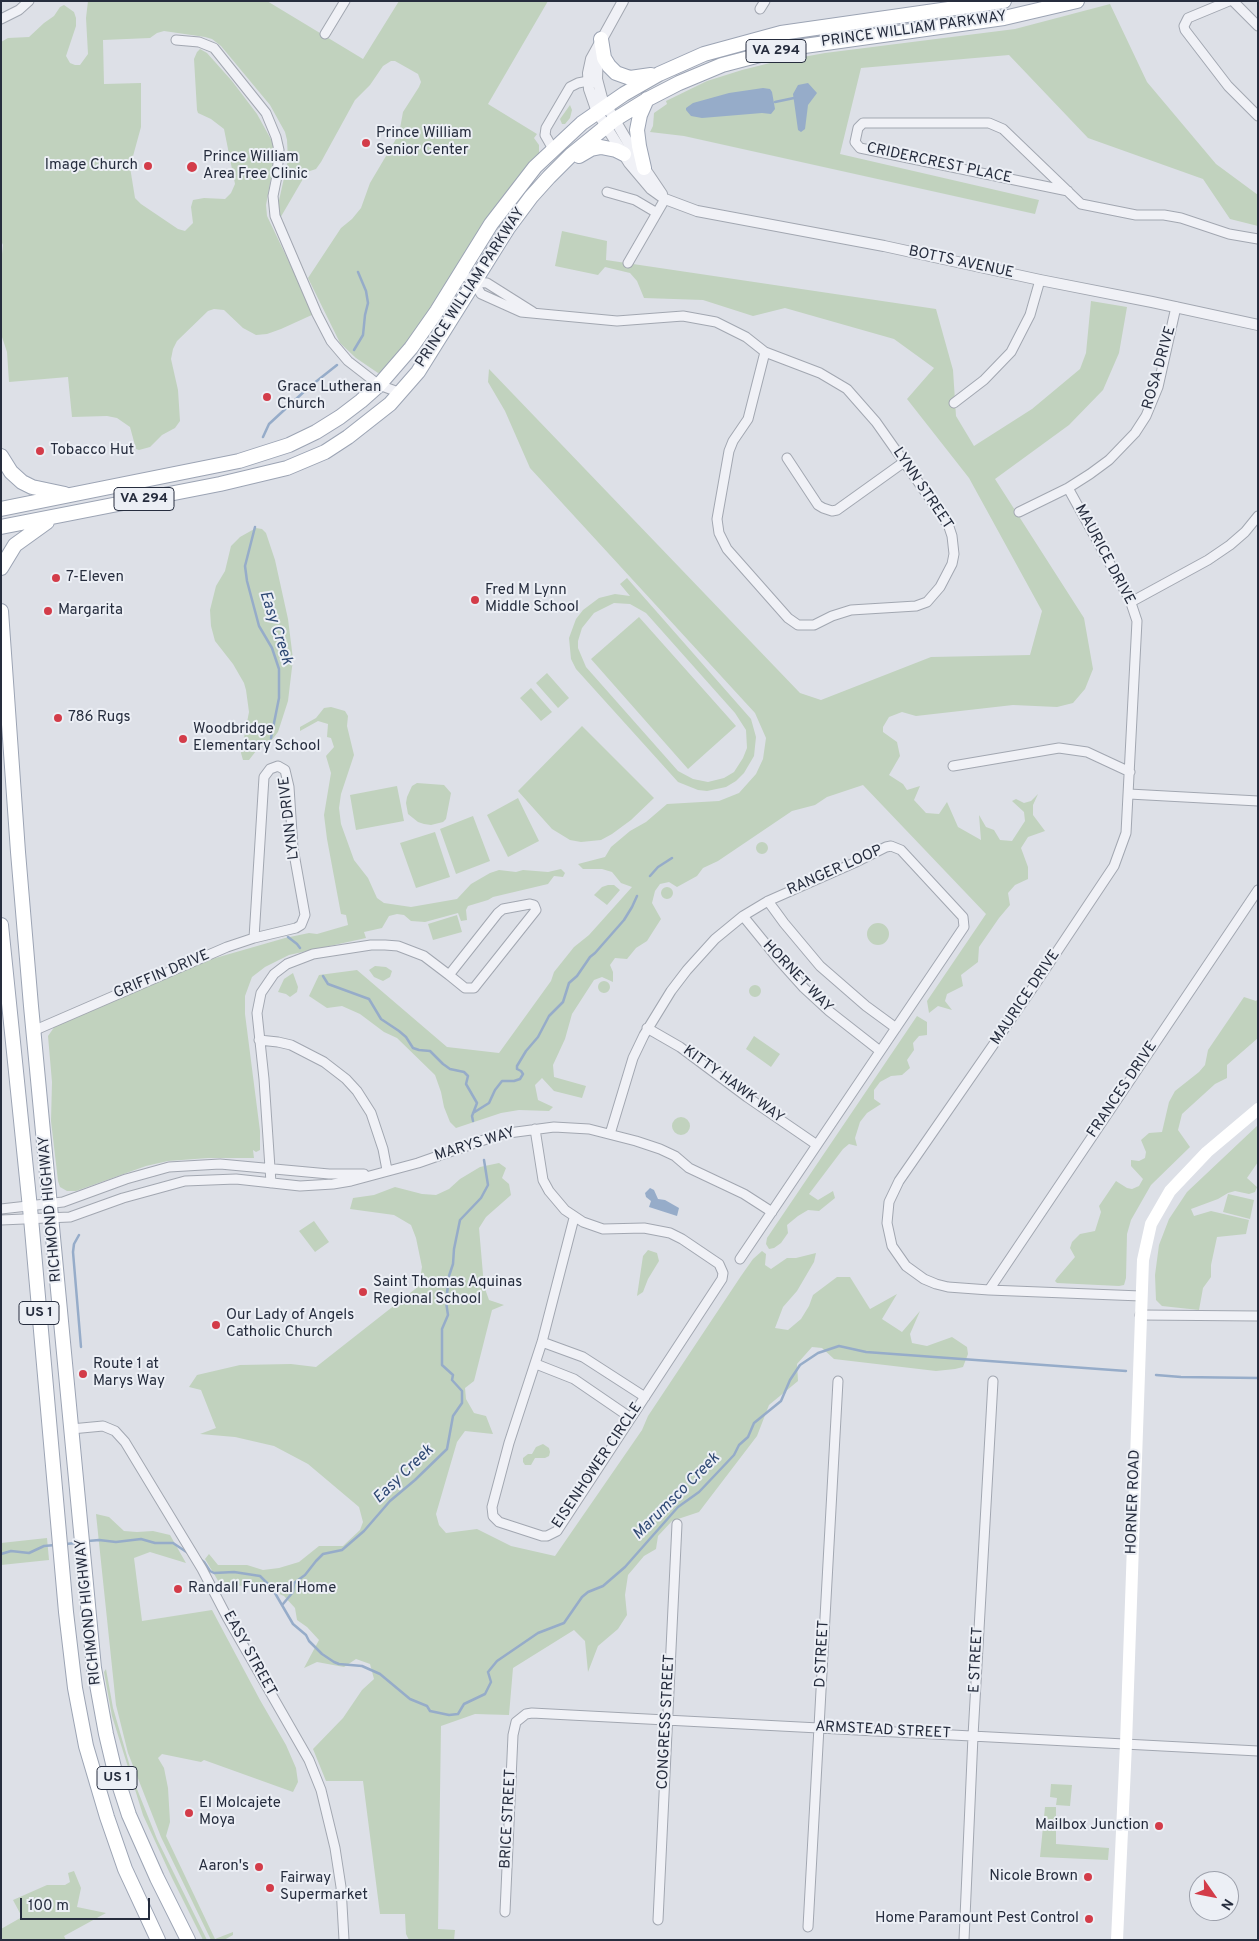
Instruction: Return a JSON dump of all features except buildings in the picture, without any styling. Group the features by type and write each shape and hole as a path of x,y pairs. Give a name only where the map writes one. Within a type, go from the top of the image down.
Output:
{"main road":[{"name":"PRINCE WILLIAM PARKWAY","path":"1,509 210,468 279,449 316,432 340,417 379,385 425,329 491,224 515,192 553,149 602,109 659,74 718,50 781,34 1004,1"},
{"name":"PRINCE WILLIAM PARKWAY","path":"1,527 250,478 286,468 325,452 348,437 379,414 400,393 426,361 517,214 531,197 557,169 610,123 648,99 708,70 768,52 799,46 1004,18 1047,5 1078,1"},
{"path":"601,39 604,58 616,73 630,78 659,74"},
{"path":"644,168 637,130 640,115 648,99"},
{"path":"557,169 596,147 612,148 624,154"},
{"path":"279,449 286,468"},
{"path":"1,456 11,472 26,485 75,495"},
{"path":"1,568 15,545 53,518"},
{"name":"RICHMOND HIGHWAY","path":"1,611 33,1031 95,1679 116,1772 129,1815 188,1940"},
{"name":"RICHMOND HIGHWAY","path":"1,925 30,1212 72,1670 86,1746 107,1817 126,1869 158,1940"},
{"name":"HORNER ROAD","path":"1117,1940 1126,1744 1141,1271 1145,1247 1151,1224 1162,1202 1186,1172 1258,1109"}],"street":[{"path":"1,19 19,10 29,1"},
{"path":"325,34 345,1"},
{"path":"623,1 591,59 588,81 591,99 602,109 665,199 628,263"},
{"path":"1258,26 1231,1 1188,18 1184,26 1228,86 1258,116"},
{"path":"601,39 597,58 597,79 602,98 602,109"},
{"path":"176,40 199,42 214,48 266,113 279,150 278,176 273,196 274,216 331,341 348,361 379,385 400,393"},
{"path":"553,149 545,134 570,87 588,81"},
{"name":"CRIDERCREST PLACE","path":"1068,191 860,148 855,142 858,128 864,123 923,122 989,123 997,125 1082,204 1136,215 1164,215 1181,218 1229,234 1258,239"},
{"name":"BOTTS AVENUE","path":"610,123 624,154 650,189 665,199 697,211 884,246 1258,325"},
{"path":"607,192 635,200 657,213"},
{"name":"LYNN STREET","path":"460,273 474,282 487,283 535,313 617,321 683,316 700,318 732,328 746,336 765,352 820,373 847,389 876,422 949,527 954,554 952,564 940,587 928,602 921,605 851,610 832,616 814,625 806,626 791,621 727,549 719,533 717,523 729,451 733,441 748,419 765,352"},
{"path":"954,403 984,380 1011,352 1030,315 1040,280"},
{"name":"ROSA DRIVE","path":"1019,512 1068,488 1109,460 1135,434 1158,387 1176,307"},
{"path":"787,458 818,504 822,508 832,511 837,510 904,462"},
{"name":"MAURICE DRIVE","path":"1068,488 1134,610 1137,628 1126,833 1114,866 1034,986 899,1181 889,1202 887,1224 890,1240 898,1257 913,1272 930,1282 948,1287 989,1290 1141,1296"},
{"path":"1131,602 1208,560 1245,532 1258,516"},
{"path":"954,766 1059,748 1087,752 1130,772"},
{"name":"LYNN DRIVE","path":"254,938 264,776 270,769 278,766 282,767 287,773 293,848 305,915 300,925 295,929"},
{"path":"1128,794 1258,801"},
{"name":"RANGER LOOP","path":"610,1134 633,1058 647,1028 687,970 715,939 743,916 768,901 845,868 886,847 891,846 902,850 963,917 963,930 740,1259"},
{"name":"FRANCES DRIVE","path":"989,1290 1258,890"},
{"name":"HORNET WAY","path":"768,901 820,966 866,1006 896,1028"},
{"path":"270,1183 264,1079 257,1014 265,986 280,968 301,958 362,947 398,946 424,956 448,975 465,988 470,989 476,986 536,910 534,904 503,910 498,913 448,975"},
{"name":"HORNET WAY","path":"743,916 804,988 829,1011 880,1051"},
{"name":"GRIFFIN DRIVE","path":"33,1031 202,957 254,938 295,929"},
{"name":"KITTY HAWK WAY","path":"647,1028 680,1047 747,1097 817,1145"},
{"path":"259,1040 291,1045 324,1062 346,1079 357,1091 371,1113 383,1149 387,1170"},
{"name":"MARYS WAY","path":"30,1212 52,1218 78,1215 123,1198 185,1181 229,1178 300,1186 351,1181 370,1174 426,1160 491,1137 535,1129 569,1128 589,1129 610,1134 670,1153 689,1168 744,1194 772,1212"},
{"name":"EISENHOWER CIRCLE","path":"535,1129 544,1180 556,1202 574,1218 603,1229 644,1228 670,1233 719,1264 722,1269 722,1279 557,1531 547,1536 542,1536 499,1522 493,1516 492,1507 510,1443 536,1364 574,1218"},
{"name":"MARYS WAY","path":"30,1212 126,1179 169,1167 220,1164 329,1174 370,1174"},
{"path":"1,1209 30,1212"},
{"path":"1,1220 30,1212"},
{"path":"1140,1315 1258,1316"},
{"path":"542,1342 583,1357 645,1397"},
{"path":"536,1364 574,1380 631,1418"},
{"name":"D STREET","path":"808,1927 838,1381"},
{"name":"E STREET","path":"964,1940 973,1736 993,1381"},
{"name":"EASY STREET","path":"71,1429 104,1426 112,1429 119,1435 202,1569 227,1617 309,1760 318,1783 335,1848 341,1887 344,1940"},
{"name":"CONGRESS STREET","path":"658,1920 666,1720 677,1524"},
{"name":"ARMSTEAD STREET","path":"514,1727 521,1717 532,1713 1258,1752"},
{"name":"BRICE STREET","path":"505,1912 514,1727"}],"green space":[{"path":"88,1 267,1 363,59 399,1 548,1 488,104 537,134 534,138 539,145 539,153 416,333 382,372 378,373 356,358 340,343 308,278 341,228 361,208 370,183 399,134 403,112 419,87 421,82 418,74 395,61 391,61 383,66 370,85 355,100 321,162 316,169 307,172 279,220 278,205 288,160 285,132 270,105 221,46 212,39 205,37 164,31 150,38 103,40 104,84 141,83 141,127 130,167 135,198 178,229 185,231 193,223 191,207 193,200 204,198 225,199 231,193 235,184 224,129 211,119 198,113 197,110 194,59 197,52 200,49 207,53 232,81 257,114 273,143 274,162 266,205 267,216 314,314 281,329 267,334 256,335 243,328 224,310 214,309 208,311 177,341 173,349 171,359 178,390 180,421 175,428 162,435 150,447 136,449 130,427 117,418 107,416 72,417 68,377 9,382 7,352 1,334 1,263 3,245 1,241 1,42 8,38 29,37 64,5 74,12 76,18 76,26 66,56 70,63 80,65 88,54 86,18"},
{"path":"1110,4 1147,82 1216,164 1258,195 1258,226 1230,219 1203,179 1088,138 1009,55 861,68 840,154 1039,200 1035,214 684,136 650,132 653,126 654,113 667,104 666,101 707,81 742,70 825,53 1015,29"},
{"path":"570,105 572,110 570,118 565,124 562,124 560,119"},
{"path":"562,231 607,241 606,260 936,309 953,370 956,416 974,446 1032,409 1080,369 1086,353 1091,301 1127,307 1119,353 1103,390 1069,425 995,479 1084,618 1093,669 1085,689 1073,703 1057,707 1013,705 916,716 902,712 889,717 883,727 883,732 897,742 900,756 889,775 903,784 907,790 920,786 914,800 926,813 939,814 947,802 958,827 981,840 979,815 986,827 994,830 1000,840 1012,841 1025,821 1024,812 1012,801 1016,799 1024,803 1031,801 1038,794 1033,805 1033,815 1045,831 1028,837 1021,848 1028,867 1028,879 1015,885 1008,893 1010,905 979,947 978,962 961,975 963,986 947,994 945,1001 952,1010 938,1006 929,1013 927,1001 986,914 863,785 827,797 815,805 792,811 718,861 703,868 697,876 677,887 669,882 660,884 655,891 652,903 661,919 647,941 636,948 627,959 615,958 610,965 613,972 613,982 602,977 594,980 572,1014 565,1039 553,1065 554,1077 586,1086 582,1098 554,1091 542,1078 535,1085 538,1100 553,1107 549,1111 519,1110 501,1113 456,1128 450,1122 444,1107 435,1075 397,1038 384,1032 360,1014 342,1006 327,1008 309,996 319,975 357,970 447,1047 499,1053 551,981 554,972 574,947 589,935 632,887 621,883 612,872 602,869 583,869 578,864 605,857 611,847 667,804 719,801 739,793 756,774 763,759 766,738 755,713 530,468 505,411 488,382 489,369 800,693 821,700 931,657 1030,655 1042,611 969,478 907,399 934,368 894,339 785,308 753,316 703,300 644,298 637,281 630,273 605,267 598,275 555,266"},
{"path":"256,528 262,529 266,533 275,560 288,619 293,659 288,701 278,732 271,741 256,751 249,760 243,760 241,753 249,712 246,690 233,664 215,641 211,626 210,610 216,586 225,571 231,546 240,537"},
{"path":"627,578 751,719 756,737 754,756 744,773 726,787 707,791 698,790 678,782 576,669 571,659 569,638 576,619 583,610 599,598 615,594 630,596 620,584","holes":["614,603 630,604 646,613 735,713 746,730 747,748 743,758 734,772 724,778 708,782 693,779 678,771 586,667 578,648 582,628 594,613"]},
{"path":"639,617 736,726 688,769 591,659"},
{"path":"547,673 569,698 558,708 536,683"},
{"path":"531,688 552,712 541,721 520,698"},
{"path":"331,707 345,711 348,716 347,726 354,755 341,794 339,808 341,824 354,860 368,878 377,898 384,903 411,907 457,899 471,884 499,870 548,872 561,869 565,873 563,877 554,876 548,884 493,897 468,906 466,910 467,920 461,921 458,913 425,922 411,921 404,915 397,914 389,916 382,928 364,932 366,938 289,955 265,967 252,977 245,996 245,1014 260,1131 260,1150 256,1152 253,1150 254,1158 208,1158 168,1161 146,1166 76,1191 67,1191 60,1187 58,1181 51,1121 52,1082 48,1036 55,1026 198,963 285,938 309,933 317,934 348,925 346,915 341,914 324,815 331,773 326,756 334,747 331,738 327,737 328,724 318,721 300,731 300,727 316,718 324,708"},
{"path":"582,726 654,798 631,820 612,834 601,840 581,842 570,840 552,829 518,791"},
{"path":"417,783 444,785 451,793 446,819 443,822 431,825 424,824 408,814 407,797 412,786"},
{"path":"397,786 404,821 356,830 350,795"},
{"path":"518,798 539,841 508,857 487,815"},
{"path":"473,816 490,861 456,874 440,829"},
{"path":"435,832 450,877 416,888 400,843"},
{"path":"760,842 764,842 768,848 764,854 760,854 756,850 756,846"},
{"path":"614,885 620,890 607,905 594,895 602,887"},
{"path":"665,887 669,887 673,893 669,899 665,899 661,895 661,891"},
{"path":"457,915 462,932 433,940 428,924"},
{"path":"878,923 888,930 889,934 882,944 878,945 868,938 867,934 874,924"},
{"path":"375,966 386,967 392,971 390,977 383,981 374,977 369,970"},
{"path":"293,973 298,987 297,992 290,997 278,992 284,979"},
{"path":"602,981 606,981 610,987 606,993 602,993 598,989 598,985"},
{"path":"753,985 757,985 761,991 757,997 753,997 749,993 749,989"},
{"path":"1244,997 1256,1001 1258,999 1258,1038 1227,1065 1227,1078 1215,1084 1182,1114 1178,1130 1190,1147 1151,1185 1131,1220 1127,1234 1126,1278 1124,1285 1057,1283 1055,1281 1057,1278 1075,1257 1070,1248 1072,1242 1080,1234 1095,1231 1101,1212 1099,1206 1116,1181 1127,1188 1132,1189 1139,1186 1143,1179 1131,1166 1131,1160 1139,1161 1145,1158 1146,1152 1141,1140 1149,1133 1162,1132 1169,1102 1175,1091 1205,1065 1208,1050"},
{"path":"917,1016 927,1022 927,1035 919,1036 913,1043 914,1050 907,1060 910,1068 902,1075 891,1076 880,1082 874,1090 874,1099 881,1104 867,1113 860,1122 855,1138 857,1146 849,1144 843,1149 809,1194 818,1200 833,1191 835,1198 819,1211 808,1210 798,1216 787,1225 788,1233 781,1243 769,1249 766,1244 767,1238"},
{"path":"754,1036 780,1054 771,1067 746,1049"},
{"path":"681,1117 687,1120 690,1126 687,1132 681,1135 675,1132 672,1126 675,1120"},
{"path":"1258,1125 1258,1162 1247,1178 1257,1187 1255,1192 1249,1194 1235,1191 1191,1209 1194,1216 1211,1211 1249,1220 1246,1234 1217,1237 1211,1265 1211,1277 1203,1288 1199,1310 1162,1306 1156,1300 1155,1275 1159,1245 1169,1219 1187,1192"},
{"path":"499,1163 506,1168 502,1178 509,1184 511,1195 486,1217 479,1228 484,1286 489,1300 504,1305 492,1310 474,1381 465,1388 466,1399 474,1413 486,1416 493,1434 465,1431 457,1442 436,1514 439,1525 446,1533 477,1529 511,1546 555,1556 642,1430 648,1416 741,1276 753,1259 762,1251 766,1254 765,1265 771,1269 787,1258 796,1258 816,1253 814,1262 797,1291 783,1307 775,1328 788,1330 801,1319 813,1295 837,1277 850,1277 870,1309 897,1294 882,1319 902,1332 920,1311 910,1334 912,1343 927,1346 952,1337 967,1347 968,1354 963,1367 936,1371 834,1359 822,1348 812,1347 797,1364 798,1381 769,1405 757,1436 699,1512 672,1521 658,1536 656,1549 644,1556 628,1575 625,1595 627,1615 618,1629 598,1646 588,1672 585,1641 574,1630 513,1668 509,1715 475,1714 441,1726 438,1929 455,1930 454,1940 409,1940 406,1934 405,1914 380,1914 363,1781 326,1781 313,1749 343,1718 362,1690 374,1679 370,1664 356,1659 344,1667 317,1662 304,1668 319,1640 307,1627 297,1620 295,1608 284,1596 266,1588 220,1584 205,1559 209,1554 218,1565 247,1565 263,1570 279,1568 299,1562 319,1546 343,1546 360,1530 363,1522 359,1507 308,1464 274,1446 235,1437 200,1434 216,1428 201,1390 189,1387 197,1375 240,1365 291,1364 316,1367 419,1286 422,1267 416,1238 411,1225 394,1215 350,1209 353,1198 374,1195 395,1187 422,1194 436,1195 449,1189 460,1179 480,1167"},
{"path":"1228,1194 1254,1200 1250,1219 1223,1212"},
{"path":"314,1221 329,1242 315,1252 299,1231"},
{"path":"648,1250 657,1253 659,1261 648,1279 643,1292 637,1296 643,1256"},
{"path":"543,1444 549,1448 549,1456 535,1458 531,1465 525,1465 523,1458 528,1454 532,1454 536,1447"},
{"path":"96,1514 109,1517 124,1531 153,1531 170,1535 186,1563 150,1552 134,1558 142,1621 212,1610 286,1745 296,1768 298,1782 293,1792 204,1760 201,1762 162,1754 158,1758 164,1768 168,1788 170,1822 166,1836 215,1939 233,1932 233,1935 224,1940 211,1940 161,1837 128,1753 116,1705"},
{"path":"47,1538 49,1560 1,1565 1,1543"},
{"path":"106,1669 113,1708 135,1784 157,1839 207,1940 203,1940 143,1815 112,1716 104,1672"},
{"path":"1051,1784 1072,1785 1070,1806 1056,1805 1057,1798 1050,1797"},
{"path":"1045,1807 1056,1807 1056,1844 1109,1848 1108,1860 1040,1857"},
{"path":"74,1871 81,1888 77,1907 106,1913 64,1936 66,1940 1,1940 1,1929 22,1917 13,1900 47,1885 65,1885 70,1882 68,1873"}],"water":[{"path":"808,83 817,93 808,105 805,129 801,132 798,130 793,94 798,85"},
{"path":"763,88 770,89 772,92 775,109 771,114 762,113 702,118 691,116 686,110 693,103 729,93"},
{"path":"650,1188 654,1190 658,1199 665,1200 679,1208 677,1216 649,1207 651,1201 646,1197 645,1193"}],"waterway":[{"path":"775,102 794,98"},
{"name":"Easy Creek","path":"354,350 363,335 368,303 366,291 358,272"},
{"name":"Easy Creek","path":"263,437 269,424 308,388 337,365"},
{"name":"Easy Creek","path":"255,527 245,566 247,581 259,626 272,648 279,669 279,698 271,738"},
{"path":"650,876 658,867 672,858"},
{"path":"473,1113 489,1103 502,1081 520,1079 523,1074 517,1069 517,1066 526,1051 538,1037 549,1016 563,1002 569,983 624,920 637,896"},
{"name":"Easy Creek","path":"288,937 300,948"},
{"name":"Easy Creek","path":"323,976 328,984 369,999 381,1019 406,1037 413,1048 430,1051 450,1069 464,1072 468,1076 466,1084 477,1103 472,1116 473,1121"},
{"name":"Easy Creek","path":"283,1604 293,1592 294,1583 305,1575 323,1554 342,1550 364,1531 390,1501 447,1449 453,1416 462,1403 462,1391 452,1380 453,1375 442,1365 442,1329 448,1315 446,1302 449,1276 453,1264 460,1220 481,1198 488,1185 484,1160"},
{"path":"79,1235 74,1244 73,1252 81,1347"},
{"name":"Marumsco Creek","path":"200,1559 214,1573 234,1572 260,1576 272,1588 293,1624 306,1635 309,1641 322,1654 334,1662 362,1666 380,1674 410,1699 427,1706 430,1711 449,1715 458,1714 464,1704 485,1694 491,1682 488,1672 497,1661 538,1633 564,1623 582,1597 588,1592 603,1586 625,1567 678,1507 699,1492 734,1455 739,1445 748,1437 754,1423 781,1401 790,1380 800,1365 818,1353 839,1346 866,1352 1126,1371"},
{"name":"Marumsco Creek","path":"1156,1375 1258,1378"},
{"name":"Marumsco Creek","path":"88,1541 116,1542 141,1539 155,1543 173,1543 188,1553"},
{"name":"Marumsco Creek","path":"65,1544 77,1543"},
{"name":"Marumsco Creek","path":"1,1554 11,1551 29,1553 44,1546 55,1545"}],"place":[{"name":"Prince William Senior Center","path":"366,143"},
{"name":"Image Church","path":"148,166"},
{"name":"Prince William Area Free Clinic","path":"192,167"},
{"name":"Grace Lutheran Church","path":"267,397"},
{"name":"Tobacco Hut","path":"40,451"},
{"name":"7-Eleven","path":"56,578"},
{"name":"Fred M Lynn Middle School","path":"475,600"},
{"name":"Margarita","path":"48,611"},
{"name":"786 Rugs","path":"58,718"},
{"name":"Woodbridge Elementary School","path":"183,739"},
{"name":"Saint Thomas Aquinas Regional School","path":"363,1292"},
{"name":"Our Lady of Angels Catholic Church","path":"216,1325"},
{"name":"Route 1 at Marys Way","path":"83,1374"},
{"name":"Randall Funeral Home","path":"178,1589"},
{"name":"El Molcajete Moya","path":"189,1813"},
{"name":"Mailbox Junction","path":"1159,1826"},
{"name":"Aaron's","path":"259,1867"},
{"name":"Nicole Brown","path":"1088,1877"},
{"name":"Fairway Supermarket","path":"270,1888"},
{"name":"Home Paramount Pest Control","path":"1089,1919"}]}
